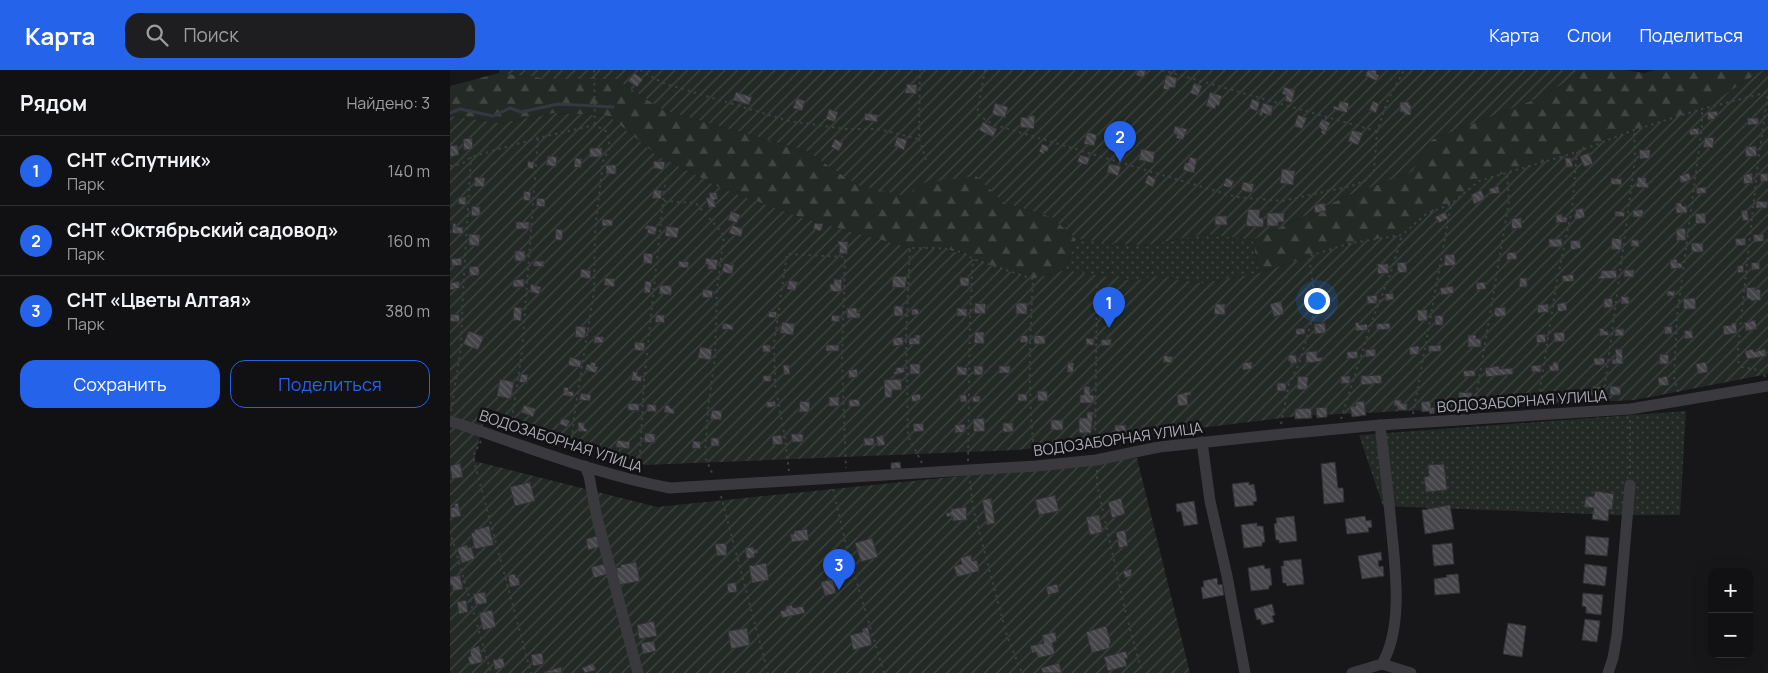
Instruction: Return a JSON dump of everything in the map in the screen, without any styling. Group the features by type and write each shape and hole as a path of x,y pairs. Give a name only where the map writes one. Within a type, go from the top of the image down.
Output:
{"street":[{"name":"ВОДОЗАБОРНАЯ УЛИЦА","path":"450,422 571,462 639,482 670,488 1036,466 1096,460 1159,447 1283,434 1380,425 1630,409 1768,386"},
{"path":"1352,673 1371,670 1382,664 1390,648 1396,617 1395,564 1380,425"},
{"path":"1202,442 1210,501 1227,576 1245,673"},
{"path":"585,466 590,476 598,518 638,673"},
{"path":"1608,673 1614,658 1617,634 1630,485"},
{"path":"1382,664 1411,673"}],"path":[{"path":"594,70 593,110 595,125"},
{"path":"640,70 663,82 789,121 846,128 878,129 919,139"},
{"path":"920,70 919,139 926,160"},
{"path":"985,70 978,114 992,124 1236,197 1282,201 1350,186 1366,180 1374,171 1377,132 1387,102 1404,70"},
{"path":"1162,70 1377,132"},
{"path":"1283,434 1280,422 1289,384 1299,364 1316,306 1309,256 1351,243 1402,235 1426,214 1451,204 1479,181 1577,152 1634,130 1702,109 1768,92 1758,162 1738,361 1742,367 1763,371 1768,386"},
{"path":"1681,401 1674,378 1677,317 1702,126 1702,109"},
{"path":"450,166 462,164 471,157 538,138 595,125 607,132 610,148 603,161 595,231 594,291 574,417 571,462"},
{"path":"1601,410 1634,168 1634,130"},
{"path":"509,442 522,351 538,138"},
{"path":"1540,414 1539,396 1556,286 1572,209 1577,152"},
{"path":"450,416 461,347 471,157"},
{"path":"1472,419 1509,200 1507,173"},
{"path":"639,482 644,382 666,174"},
{"path":"664,201 696,203 706,216 716,224 724,236 717,289 715,356 708,408 705,457 718,486 768,673"},
{"path":"1411,424 1451,204"},
{"path":"1338,429 1372,321 1392,272 1402,235"},
{"path":"927,472 908,436 906,337 910,248 943,249 966,254 973,259 1033,279 1030,361 1033,442 1036,466"},
{"path":"790,480 785,438 775,384 774,343 786,254 845,257 842,360 847,478"},
{"path":"1097,283 1097,484 1142,673"},
{"path":"1630,409 1630,485"},
{"path":"485,433 474,454 474,462 530,673"},
{"path":"830,479 848,553 884,673"},
{"path":"450,532 490,673"}],"green space":[{"path":"500,70 1585,70 1543,96 1431,140 1412,172 1349,195 1253,240 1206,234 1142,246 1076,239 1052,217 1004,203 976,176 922,183 906,196 857,185 807,151 663,110 616,79 555,79 499,73"},
{"path":"914,70 1004,203 1052,217 1076,239 1065,270 1033,279 973,259 966,253 943,249 910,248 802,218 720,188 655,154 609,116 555,113 500,123 450,116 450,86 499,73 555,79 616,79 663,110 807,151 857,185"},
{"path":"1585,70 1626,70 1644,73 1655,70 1763,70 1702,109 1634,130 1577,152 1479,181 1451,204 1426,214 1402,235 1351,243 1259,273 1253,240 1349,195 1412,172 1431,140 1543,96"},
{"path":"1763,70 1768,70 1768,374 1635,400 1298,416 1018,450 645,465 487,408 474,461 657,507 1137,458 1190,673 450,673 450,116 500,123 555,113 609,116 655,154 720,188 802,218 910,248 943,249 967,254 973,259 1033,279 1065,270 1135,281 1154,276 1202,283 1259,273 1351,243 1402,235 1426,214 1451,204 1479,181 1577,152 1634,130 1702,109"},
{"path":"1206,234 1253,240 1259,273 1202,283 1155,276 1135,281 1065,270 1076,239 1142,246"},
{"path":"1686,411 1680,515 1615,515 1383,506 1359,435"}],"building":[{"path":"1138,70 1146,70 1144,78 1136,75"},
{"path":"1368,70 1377,70 1376,74 1379,75 1377,81 1365,76"},
{"path":"634,73 643,79 637,87 628,81"},
{"path":"1166,75 1177,78 1175,88 1163,89"},
{"path":"1194,83 1202,86 1198,96 1190,93"},
{"path":"907,84 917,85 916,94 905,93"},
{"path":"1284,87 1295,90 1292,103 1285,101 1286,95 1282,94"},
{"path":"736,92 752,97 749,105 733,100"},
{"path":"1210,92 1222,96 1219,106 1216,105 1215,109 1206,106"},
{"path":"797,98 805,101 802,111 793,108"},
{"path":"1252,99 1260,102 1257,111 1249,108"},
{"path":"1340,101 1349,103 1347,113 1333,109 1334,106 1338,107"},
{"path":"1373,101 1379,104 1376,113 1369,110"},
{"path":"1400,102 1409,102 1409,105 1411,105 1411,115 1404,115 1404,112 1400,112"},
{"path":"995,103 1008,107 1005,118 992,114"},
{"path":"1263,103 1273,106 1271,116 1263,113 1262,116 1259,115"},
{"path":"829,109 838,112 835,122 826,119"},
{"path":"1717,111 1718,116 1715,116 1715,119 1708,120 1707,112"},
{"path":"865,113 878,115 877,122 864,120"},
{"path":"1029,115 1035,116 1034,129 1020,127 1021,117 1029,118"},
{"path":"1298,115 1307,118 1302,129 1294,126"},
{"path":"1747,118 1758,118 1759,124 1748,125"},
{"path":"1322,119 1330,123 1325,135 1321,133 1322,130 1318,126"},
{"path":"983,122 997,129 993,137 979,130"},
{"path":"1175,126 1187,129 1183,140 1176,138 1177,135 1173,133"},
{"path":"1699,128 1699,135 1690,135 1689,129"},
{"path":"1352,130 1363,133 1358,145 1348,141"},
{"path":"1087,132 1097,135 1094,146 1084,144"},
{"path":"897,137 907,140 904,150 894,146"},
{"path":"1107,137 1117,139 1115,148 1105,145"},
{"path":"1705,137 1714,138 1713,148 1703,147"},
{"path":"472,138 473,149 464,150 463,139"},
{"path":"835,139 843,143 839,151 831,147"},
{"path":"1042,144 1049,147 1044,154 1039,152"},
{"path":"457,145 459,155 450,157 450,146"},
{"path":"1756,146 1757,156 1746,157 1745,147"},
{"path":"590,148 602,148 602,157 589,157"},
{"path":"1141,149 1155,152 1153,163 1139,160"},
{"path":"1639,150 1650,150 1650,158 1640,159"},
{"path":"1589,153 1593,164 1584,167 1580,156"},
{"path":"1080,155 1090,158 1087,165 1077,162"},
{"path":"548,156 557,157 556,167 546,165"},
{"path":"1190,157 1197,159 1194,173 1183,170 1185,163 1188,163"},
{"path":"575,158 582,159 581,168 574,167"},
{"path":"1565,158 1571,158 1573,167 1566,167"},
{"path":"528,161 535,162 533,169 527,168"},
{"path":"654,161 665,162 664,170 653,168"},
{"path":"1109,164 1121,166 1118,176 1107,172"},
{"path":"606,165 616,165 616,174 606,174"},
{"path":"1282,169 1295,171 1293,185 1280,183"},
{"path":"1689,173 1691,180 1681,183 1679,176"},
{"path":"1752,173 1753,183 1744,184 1743,175"},
{"path":"1768,173 1768,181 1761,182 1760,174"},
{"path":"1148,175 1156,179 1153,187 1145,183"},
{"path":"475,177 485,178 484,187 474,186"},
{"path":"1638,177 1646,178 1646,183 1649,183 1648,188 1636,187"},
{"path":"1226,178 1234,181 1231,188 1223,186"},
{"path":"1611,178 1622,179 1621,185 1611,184"},
{"path":"1243,182 1254,184 1252,193 1241,190"},
{"path":"1498,186 1500,193 1490,194 1489,189"},
{"path":"1706,187 1706,193 1697,194 1696,188"},
{"path":"654,189 662,191 661,199 652,198"},
{"path":"1481,190 1485,199 1474,204 1471,195"},
{"path":"524,191 531,192 530,201 523,200"},
{"path":"716,192 718,199 714,200 716,207 709,208 706,198 710,197 709,193"},
{"path":"459,197 466,197 466,205 458,204"},
{"path":"537,198 545,199 545,207 536,206"},
{"path":"1756,201 1768,202 1767,208 1756,208"},
{"path":"1325,203 1326,211 1315,213 1314,205"},
{"path":"1676,203 1682,203 1682,206 1687,206 1687,213 1676,213"},
{"path":"472,206 480,207 480,216 471,216"},
{"path":"1583,208 1585,217 1575,220 1575,210"},
{"path":"1248,209 1260,210 1259,218 1264,218 1263,227 1246,226"},
{"path":"1633,210 1643,210 1643,217 1633,217"},
{"path":"1747,210 1749,220 1743,221 1741,211"},
{"path":"731,211 740,215 737,223 728,220"},
{"path":"1615,211 1625,212 1624,217 1615,216"},
{"path":"1445,212 1448,218 1439,223 1435,217"},
{"path":"1267,213 1284,213 1284,222 1278,222 1278,226 1267,226"},
{"path":"1705,213 1706,223 1696,224 1695,214"},
{"path":"1562,214 1562,217 1567,217 1567,222 1556,223 1556,215"},
{"path":"1215,216 1227,216 1227,225 1215,225"},
{"path":"1521,218 1522,228 1512,229 1511,219"},
{"path":"602,219 613,220 612,226 602,226"},
{"path":"516,222 529,222 529,229 516,229"},
{"path":"453,223 456,224 456,227 463,227 463,234 452,233"},
{"path":"815,223 823,224 821,231 813,229"},
{"path":"646,225 657,227 655,235 647,233"},
{"path":"732,225 743,229 741,237 729,233"},
{"path":"666,226 679,228 677,238 665,236"},
{"path":"1685,228 1686,240 1677,241 1676,229"},
{"path":"556,229 563,230 562,240 555,240"},
{"path":"469,234 480,235 479,246 469,245"},
{"path":"1763,234 1764,241 1754,242 1753,235"},
{"path":"1612,238 1622,239 1621,250 1611,249"},
{"path":"1745,238 1746,245 1736,246 1735,239"},
{"path":"1549,239 1562,239 1562,247 1549,247"},
{"path":"1580,240 1581,248 1571,250 1570,241"},
{"path":"1631,240 1639,240 1639,247 1631,246"},
{"path":"838,241 848,242 847,254 839,253 840,246"},
{"path":"1691,243 1703,243 1703,252 1692,252"},
{"path":"515,251 525,251 525,261 515,261"},
{"path":"1516,252 1517,259 1507,260 1507,253"},
{"path":"644,253 653,254 652,264 643,263"},
{"path":"1454,254 1456,265 1444,266 1445,255"},
{"path":"461,258 462,265 452,266 451,259"},
{"path":"706,258 718,260 716,270 708,269 708,265 705,264"},
{"path":"1677,259 1677,263 1682,263 1682,268 1671,269 1670,260"},
{"path":"534,261 544,261 544,267 533,266"},
{"path":"679,261 689,262 688,268 678,267"},
{"path":"1406,262 1407,272 1398,273 1397,263"},
{"path":"1759,262 1760,269 1752,270 1751,263"},
{"path":"724,263 734,265 732,274 722,272"},
{"path":"1377,264 1388,264 1389,273 1378,274"},
{"path":"1743,265 1744,272 1738,273 1737,266"},
{"path":"479,266 479,275 470,276 469,267"},
{"path":"581,269 591,271 590,279 580,277"},
{"path":"1616,270 1617,278 1599,279 1598,277 1601,276 1601,271"},
{"path":"1624,270 1634,270 1634,277 1624,277"},
{"path":"1573,274 1574,281 1563,282 1562,276"},
{"path":"893,276 907,277 905,288 892,287"},
{"path":"960,277 969,278 969,286 960,286"},
{"path":"605,278 615,279 614,287 604,285"},
{"path":"1520,278 1527,278 1527,287 1519,287"},
{"path":"524,279 524,287 513,287 513,280"},
{"path":"834,279 842,280 841,292 830,291 830,284 834,284"},
{"path":"789,280 798,282 795,291 787,289"},
{"path":"459,281 460,288 450,290 450,283"},
{"path":"645,281 652,282 650,293 644,293"},
{"path":"1485,282 1486,289 1477,290 1476,283"},
{"path":"531,284 541,287 539,294 530,292"},
{"path":"660,285 672,286 671,295 659,294"},
{"path":"1453,286 1454,293 1441,295 1440,288"},
{"path":"1755,287 1755,290 1760,289 1761,300 1751,301 1751,299 1747,299 1746,288"},
{"path":"703,289 713,291 712,298 702,297"},
{"path":"1667,291 1675,291 1675,296 1667,296"},
{"path":"1393,293 1394,299 1386,301 1385,294"},
{"path":"1377,295 1377,303 1367,304 1367,296"},
{"path":"1323,296 1331,297 1330,306 1322,305"},
{"path":"1621,296 1629,297 1629,304 1621,304"},
{"path":"1612,298 1613,307 1604,308 1604,299"},
{"path":"1695,298 1696,309 1684,309 1683,299"},
{"path":"1281,301 1284,314 1274,317 1270,304"},
{"path":"1566,302 1567,310 1558,312 1557,304"},
{"path":"975,303 986,304 985,314 974,313"},
{"path":"1016,303 1027,303 1027,314 1016,314"},
{"path":"1215,304 1225,304 1225,315 1214,314"},
{"path":"1548,304 1549,312 1538,313 1537,305"},
{"path":"894,306 903,306 903,316 894,316"},
{"path":"514,307 522,308 521,321 513,320"},
{"path":"1505,307 1506,316 1494,316 1495,308"},
{"path":"847,308 857,308 860,318 847,318"},
{"path":"957,308 967,309 967,316 957,316"},
{"path":"1100,308 1110,309 1109,319 1099,318"},
{"path":"911,309 918,309 919,315 912,315"},
{"path":"1417,310 1427,310 1427,321 1418,321"},
{"path":"769,311 777,312 776,318 768,317"},
{"path":"451,314 460,315 459,322 450,321"},
{"path":"656,315 665,315 664,323 655,322"},
{"path":"832,315 840,316 839,322 831,321"},
{"path":"1443,315 1443,325 1435,325 1435,316"},
{"path":"1755,320 1757,329 1746,331 1744,323"},
{"path":"782,322 795,324 793,335 780,333"},
{"path":"1359,322 1359,325 1367,324 1368,330 1356,331 1355,323"},
{"path":"1736,322 1737,333 1724,335 1723,326 1732,325 1732,323"},
{"path":"723,323 733,325 733,330 722,329"},
{"path":"1325,323 1326,333 1315,334 1314,324"},
{"path":"1390,323 1390,329 1377,330 1376,324"},
{"path":"576,326 586,327 585,338 575,337"},
{"path":"1672,326 1672,334 1665,334 1664,327"},
{"path":"1305,328 1305,334 1296,335 1296,329"},
{"path":"1604,328 1604,331 1608,331 1609,335 1600,336 1599,329"},
{"path":"1615,329 1624,329 1624,336 1615,336"},
{"path":"1692,330 1693,338 1685,339 1684,331"},
{"path":"469,331 484,337 478,350 463,344"},
{"path":"975,332 984,332 984,344 974,343"},
{"path":"1564,332 1565,341 1554,342 1554,333"},
{"path":"1545,334 1546,342 1537,343 1536,335"},
{"path":"915,335 920,335 920,344 909,345 909,338 915,338"},
{"path":"1021,335 1028,336 1028,343 1020,342"},
{"path":"1034,335 1045,336 1045,344 1034,344"},
{"path":"1468,335 1476,335 1476,339 1481,339 1481,347 1468,347"},
{"path":"594,336 604,337 603,343 594,343"},
{"path":"903,337 903,345 893,346 893,338"},
{"path":"1086,338 1094,339 1094,345 1086,345"},
{"path":"1111,339 1111,345 1101,346 1101,340"},
{"path":"635,342 645,343 644,351 634,350"},
{"path":"762,345 770,345 771,352 763,352"},
{"path":"826,345 839,345 839,351 826,351"},
{"path":"1441,345 1441,351 1429,352 1428,346"},
{"path":"1419,346 1419,354 1410,355 1409,347"},
{"path":"700,347 712,349 711,360 698,358"},
{"path":"1375,349 1376,356 1366,357 1365,350"},
{"path":"1615,349 1622,349 1623,364 1612,364 1612,359 1616,359"},
{"path":"1753,349 1754,352 1765,349 1767,356 1747,359 1745,351"},
{"path":"1317,351 1317,358 1322,357 1323,361 1306,363 1306,352"},
{"path":"1357,351 1358,358 1347,359 1347,352"},
{"path":"1660,354 1669,355 1668,364 1659,364"},
{"path":"1164,355 1173,357 1172,363 1163,362"},
{"path":"1288,355 1296,355 1297,363 1291,364 1288,361"},
{"path":"570,357 582,361 580,368 568,365"},
{"path":"1594,358 1605,358 1604,365 1594,365"},
{"path":"591,362 596,363 595,366 598,367 596,373 585,370 587,364 590,365"},
{"path":"1068,362 1074,363 1073,373 1067,372"},
{"path":"1252,362 1252,369 1243,370 1242,363"},
{"path":"1553,362 1558,362 1559,371 1550,371 1549,366 1553,365"},
{"path":"1706,362 1708,372 1698,374 1696,364"},
{"path":"910,364 920,364 920,374 910,374"},
{"path":"783,365 789,365 790,374 784,375"},
{"path":"1541,365 1541,372 1532,372 1531,366"},
{"path":"957,366 967,368 967,375 957,375"},
{"path":"974,366 983,366 983,375 974,375"},
{"path":"999,366 1010,366 1010,373 999,373"},
{"path":"1499,366 1499,369 1513,368 1513,374 1486,377 1485,368"},
{"path":"904,367 905,372 894,375 896,368"},
{"path":"857,369 858,377 849,378 848,370"},
{"path":"1475,370 1475,376 1464,377 1463,371"},
{"path":"633,371 638,372 637,376 642,376 641,382 631,380"},
{"path":"521,374 528,375 527,383 519,382"},
{"path":"771,375 771,381 763,382 763,376"},
{"path":"1381,375 1382,383 1361,385 1361,376"},
{"path":"1298,376 1308,377 1307,390 1297,389"},
{"path":"1341,376 1350,376 1350,383 1341,384"},
{"path":"1667,376 1669,385 1659,386 1658,378"},
{"path":"500,379 514,382 511,399 497,396"},
{"path":"901,379 902,390 892,390 892,397 885,398 884,380"},
{"path":"1277,383 1286,383 1286,391 1277,391"},
{"path":"1084,386 1090,387 1090,395 1094,395 1094,403 1080,403 1080,395 1084,395"},
{"path":"1593,386 1601,387 1601,396 1588,395 1589,390 1593,390"},
{"path":"1610,386 1621,387 1620,395 1610,395"},
{"path":"564,387 569,388 568,391 574,392 573,397 563,395"},
{"path":"1037,391 1047,391 1048,401 1038,401"},
{"path":"1191,391 1191,395 1187,395 1188,405 1178,406 1177,395"},
{"path":"1459,392 1472,393 1471,411 1458,410"},
{"path":"581,393 591,395 590,401 579,400"},
{"path":"920,394 921,400 912,402 911,395"},
{"path":"1018,394 1027,394 1027,401 1018,401"},
{"path":"959,395 966,395 967,402 961,402"},
{"path":"973,396 980,396 980,402 972,402"},
{"path":"829,397 839,397 839,406 829,406"},
{"path":"859,399 860,406 849,407 849,400"},
{"path":"1394,400 1401,400 1401,403 1407,404 1407,410 1398,410 1397,406 1394,406"},
{"path":"775,401 776,406 767,408 766,402"},
{"path":"800,401 810,402 809,412 799,412"},
{"path":"1364,401 1366,415 1352,417 1350,406 1356,406 1355,402"},
{"path":"1430,401 1431,408 1434,407 1435,413 1430,414 1429,411 1422,412 1421,402"},
{"path":"628,403 639,404 639,411 628,410"},
{"path":"647,404 656,405 656,412 647,411"},
{"path":"524,405 536,409 533,417 521,412"},
{"path":"665,405 674,409 674,414 664,412"},
{"path":"1327,407 1327,417 1317,418 1316,408"},
{"path":"1311,408 1312,418 1295,419 1295,409"},
{"path":"712,410 722,411 721,420 710,419"},
{"path":"1087,412 1093,412 1091,433 1079,433 1079,418 1087,418"},
{"path":"562,418 570,421 567,427 559,424"},
{"path":"984,418 985,431 974,432 973,419"},
{"path":"1051,420 1063,420 1063,430 1051,430"},
{"path":"578,422 585,423 584,428 587,429 587,432 578,431"},
{"path":"923,423 924,431 914,432 913,424"},
{"path":"1003,423 1013,423 1013,432 1003,432"},
{"path":"965,424 965,432 955,433 955,425"},
{"path":"1115,425 1126,425 1126,433 1115,433"},
{"path":"645,433 655,434 655,443 644,442"},
{"path":"791,434 803,434 803,442 792,442"},
{"path":"781,435 783,444 773,445 772,436"},
{"path":"883,435 885,445 878,446 876,437"},
{"path":"711,438 719,438 719,446 711,446"},
{"path":"864,438 874,438 874,445 864,446"},
{"path":"617,440 630,442 629,449 616,447"},
{"path":"693,441 701,442 700,449 692,448"},
{"path":"900,462 901,468 891,469 891,463"},
{"path":"1335,462 1338,488 1343,488 1344,502 1324,504 1321,464"},
{"path":"460,463 463,477 452,479 450,466"},
{"path":"1444,464 1447,490 1426,492 1424,477 1429,476 1428,465"},
{"path":"530,482 535,501 515,506 510,487"},
{"path":"1249,482 1249,485 1254,484 1257,501 1253,502 1254,505 1235,507 1232,484"},
{"path":"1595,491 1614,494 1612,510 1609,509 1608,521 1592,519 1594,508 1584,507 1586,496 1594,497"},
{"path":"1055,495 1059,511 1039,515 1035,500"},
{"path":"991,498 995,523 987,525 982,500"},
{"path":"1121,498 1125,514 1112,518 1108,502"},
{"path":"1194,501 1198,524 1184,526 1181,511 1177,512 1176,504"},
{"path":"458,503 461,516 451,518 450,508 455,507 454,504"},
{"path":"1450,505 1454,529 1425,534 1422,510"},
{"path":"966,507 967,520 953,521 952,516 947,517 946,513 951,512 951,509"},
{"path":"1099,515 1103,532 1090,535 1086,517"},
{"path":"1294,516 1297,541 1279,543 1279,540 1276,540 1274,524 1277,523 1276,518"},
{"path":"1365,516 1366,521 1371,520 1372,527 1368,528 1369,532 1347,534 1345,519"},
{"path":"1257,523 1257,526 1263,526 1265,542 1262,543 1262,546 1244,548 1241,525"},
{"path":"489,526 494,545 475,549 471,533 475,532 474,530"},
{"path":"807,529 809,540 792,542 790,534 794,534 794,531"},
{"path":"1125,530 1128,546 1119,548 1116,532"},
{"path":"597,536 599,547 588,550 586,539"},
{"path":"1586,536 1609,538 1607,556 1585,554"},
{"path":"872,538 878,557 861,562 855,543"},
{"path":"726,543 727,555 717,556 715,544"},
{"path":"1452,543 1454,564 1434,566 1432,545"},
{"path":"467,545 468,548 471,547 475,559 462,563 457,548"},
{"path":"753,547 754,550 758,549 758,553 754,554 755,557 747,559 745,548"},
{"path":"1381,552 1382,560 1378,561 1379,567 1383,566 1384,576 1362,579 1358,556"},
{"path":"971,555 972,561 977,560 979,571 957,577 954,566 962,564 960,558"},
{"path":"1301,559 1304,584 1287,586 1286,583 1283,583 1281,566 1284,566 1283,561"},
{"path":"636,562 640,581 619,585 616,568 621,567 620,565"},
{"path":"766,563 769,580 752,583 749,566"},
{"path":"605,564 607,574 594,578 591,567"},
{"path":"1585,564 1607,567 1605,586 1583,583"},
{"path":"1264,565 1265,569 1270,568 1272,585 1269,586 1269,589 1251,591 1248,568"},
{"path":"1131,569 1132,576 1125,578 1123,571"},
{"path":"515,574 520,585 510,587 508,575"},
{"path":"1458,574 1460,593 1435,595 1434,579"},
{"path":"460,575 463,589 453,591 452,585 450,585 450,577"},
{"path":"1217,578 1218,585 1222,584 1224,595 1203,599 1201,587 1204,587 1203,581"},
{"path":"833,579 836,593 825,596 821,582"},
{"path":"736,582 737,592 728,593 727,584"},
{"path":"1057,584 1059,592 1048,595 1046,587"},
{"path":"485,592 487,603 476,605 473,594"},
{"path":"1583,593 1603,595 1601,615 1586,613 1586,607 1582,606"},
{"path":"466,600 468,612 459,614 457,602"},
{"path":"1272,604 1275,615 1272,616 1274,622 1262,625 1260,619 1257,620 1254,609"},
{"path":"792,605 793,608 803,606 805,613 782,618 780,611 786,610 786,606"},
{"path":"492,610 496,627 483,630 479,613"},
{"path":"1585,619 1600,621 1597,642 1582,640"},
{"path":"654,621 657,636 639,639 637,625"},
{"path":"1508,623 1526,626 1522,657 1503,654"},
{"path":"1106,626 1111,643 1109,644 1110,648 1092,653 1086,632"},
{"path":"868,627 872,645 853,650 850,635 863,632 862,629"},
{"path":"747,628 750,645 731,649 728,631"},
{"path":"1055,632 1057,641 1052,643 1055,654 1038,658 1036,652 1032,653 1030,646 1044,643 1042,635"},
{"path":"654,641 656,651 643,654 641,643"},
{"path":"479,646 483,662 470,665 468,657 471,656 470,649"},
{"path":"1126,651 1128,658 1125,659 1127,666 1108,671 1104,657"},
{"path":"542,653 544,664 533,666 531,655"},
{"path":"503,658 505,667 495,670 493,660"},
{"path":"593,663 596,670 585,673 582,668"},
{"path":"1059,663 1062,673 1043,673 1041,668"},
{"path":"561,667 562,673 544,673 544,672"}],"waterway":[{"path":"450,113 460,109 493,116 510,108 521,112 558,104 613,107"}],"place":[{"name":"СНТ «Октябрьский садовод»","path":"1120,162"},
{"name":"СНТ «Спутник»","path":"1109,328"},
{"name":"СНТ «Цветы Алтая»","path":"839,590"}]}
